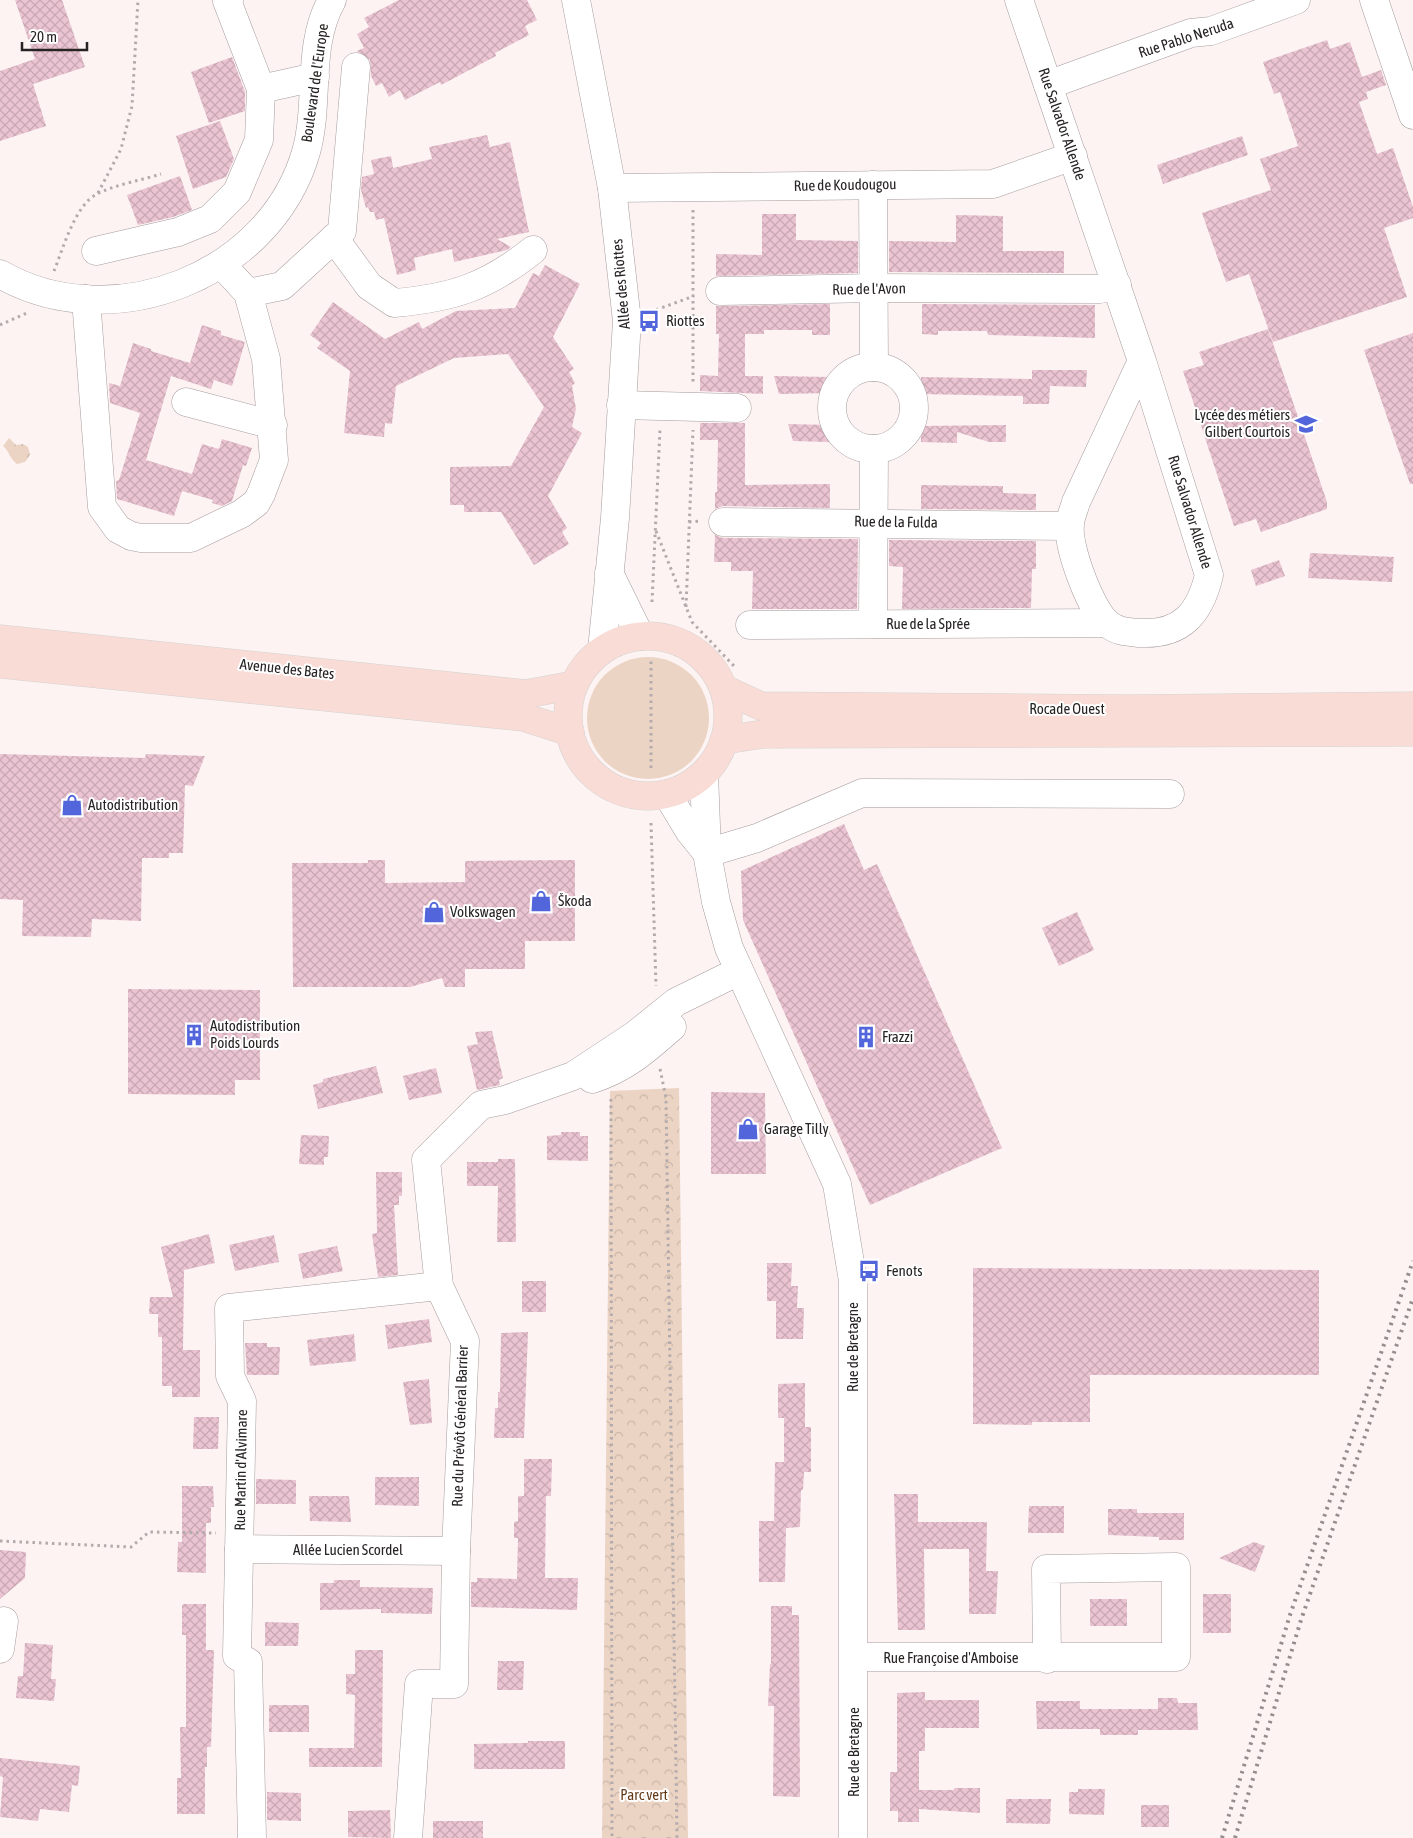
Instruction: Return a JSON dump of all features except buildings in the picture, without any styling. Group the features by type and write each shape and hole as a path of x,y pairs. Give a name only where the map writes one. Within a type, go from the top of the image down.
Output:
{"main road":[{"path":"661,636 699,654 714,670 731,679 728,723 724,740 716,758 704,774 687,786 667,794 642,796 617,790 595,776 579,756 570,732 568,708 574,685 586,665 602,650 620,640 645,647 661,636"},
{"name":"Avenue des Bates","path":"0,639 526,694 574,685"},
{"name":"Avenue des Bates","path":"0,664 524,717 570,732"},
{"name":"Rocade Ouest","path":"731,679 761,706 1128,709 1413,706"},
{"name":"Rocade Ouest","path":"724,740 762,734 1413,732"}],"street":[{"path":"96,251 178,232 210,219 237,192 259,140 261,89 229,0"},
{"name":"Boulevard de l'Europe","path":"0,274 45,292 86,299 120,298 159,291 197,278 222,265 245,246 269,220 295,178 309,137 320,30 332,0"},
{"name":"Allée des Riottes","path":"576,0 612,188 627,321 615,518 608,572 602,650"},
{"name":"Rue Salvador Allende","path":"1020,0 1142,361 1209,576 1204,594 1196,610 1183,623 1167,630 1149,633 1120,632 1106,623"},
{"name":"Rue Pablo Neruda","path":"1048,85 1191,33 1212,30 1296,0"},
{"path":"1374,0 1413,115"},
{"path":"248,293 282,286 342,231 356,67"},
{"path":"261,89 315,77"},
{"name":"Rue de Koudougou","path":"612,188 993,184 1073,156"},
{"path":"873,185 874,367"},
{"path":"334,238 369,286 394,303 435,299 468,290 516,264 533,250"},
{"path":"86,299 102,507 118,529 132,536 141,538 191,538 241,514 256,503 262,494 274,460 273,425 266,359 248,293 222,265"},
{"name":"Rue de l'Avon","path":"720,291 874,288 1100,289 1117,286"},
{"path":"1106,623 1090,600 1080,572 1069,526 1076,502 1142,361"},
{"path":"874,367 886,369 898,375 907,384 914,408 906,432 897,441 886,447 874,449 862,447 847,438 836,425 833,414 836,391 843,381 851,373 874,367"},
{"path":"186,402 273,425"},
{"path":"621,405 738,408"},
{"path":"873,624 872,522 874,449"},
{"name":"Rue de la Fulda","path":"723,522 872,522 1069,526"},
{"path":"608,572 645,647"},
{"name":"Rue de la Sprée","path":"750,625 1106,623"},
{"name":"Rue de Bretagne","path":"704,774 707,853 716,902 729,948 837,1184 853,1281 853,1838"},
{"path":"707,853 756,838 862,793 1170,794"},
{"name":"Rue de Bretagne","path":"667,794 690,832 707,853"},
{"name":"Rue du Prévôt Général Barrier","path":"408,1838 419,1684 454,1684 456,1551 465,1342 439,1286 426,1160 481,1105 505,1100 573,1076 634,1035 656,1029 676,1002 744,980"},
{"name":"Rue Martin d'Alvimare","path":"252,1838 248,1662 237,1656 242,1401 230,1376 229,1308 439,1286"},
{"name":"Allée Lucien Scordel","path":"239,1542 456,1551"},
{"name":"Rue Françoise d'Amboise","path":"854,1657 1047,1659 1176,1658 1176,1568 1046,1569 1047,1659"},
{"path":"0,1649 4,1621"}],"path":[{"path":"97,194 122,148 132,106 138,0"},
{"path":"45,292 71,229 86,203 97,194 161,174"},
{"path":"627,321 688,296 720,291"},
{"path":"652,605 660,425"},
{"path":"655,528 692,622 731,664 731,679"},
{"path":"645,647 651,768"},
{"path":"651,823 656,1029 666,1098 677,1838"},
{"path":"611,1093 612,1838"},
{"path":"0,1541 132,1547 148,1532 239,1542"}],"green space":[{"path":"9,438 16,445 23,444 28,447 30,455 25,462 17,464 3,446"},
{"path":"648,657 672,661 691,675 705,694 709,718 705,742 691,761 672,775 648,779 624,775 605,761 591,742 587,718 591,694 605,675 624,661"},
{"name":"Parc vert","path":"679,1088 688,1838 602,1838 610,1091"}],"railway":[{"path":"1222,1838 1290,1615 1413,1261"},
{"path":"1235,1838 1301,1620 1413,1298"}],"place":[{"name":"Riottes","path":"649,321"},
{"name":"Lycée des métiers Gilbert Courtois","path":"1306,424"},
{"name":"Autodistribution","path":"72,805"},
{"name":"Škoda","path":"541,901"},
{"name":"Volkswagen","path":"434,912"},
{"name":"Autodistribution Poids Lourds","path":"194,1035"},
{"name":"Frazzi","path":"866,1037"},
{"name":"Garage Tilly","path":"748,1129"},
{"name":"Fenots","path":"869,1271"}]}
